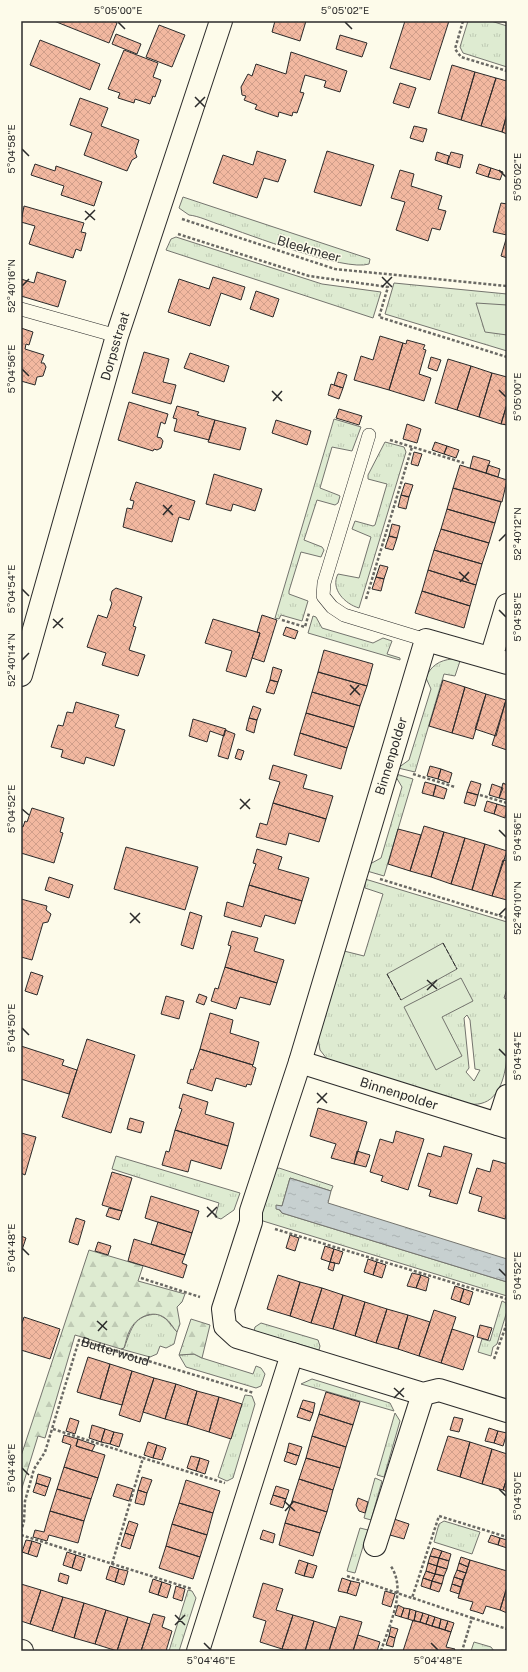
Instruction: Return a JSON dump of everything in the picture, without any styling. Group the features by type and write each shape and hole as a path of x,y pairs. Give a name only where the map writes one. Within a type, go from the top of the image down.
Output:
{"street":[{"name":"Dorpsstraat","path":"21,675 118,336 221,21"},
{"path":"426,640 499,660 507,605"},
{"name":"Binnenpolder","path":"251,1216 300,1062 426,640"},
{"name":"Binnenpolder","path":"300,1062 503,1126 507,1096"},
{"path":"251,1216 223,1309 225,1326 237,1337 423,1394 438,1390 507,1411"},
{"path":"198,1651 292,1354"},
{"path":"375,1545 423,1394"}],"lane":[{"path":"21,309 118,336"},
{"path":"369,435 324,583 324,596 332,607 344,615 426,640"}],"path":[{"path":"463,21 455,49 461,57 507,71"},
{"name":"Bleekmeer","path":"156,218 335,269 507,286"},
{"path":"156,218 309,276 388,287 379,317 507,357"},
{"path":"369,435 372,434 464,463"},
{"path":"360,620 412,447"},
{"path":"282,620 305,627 310,609 328,602"},
{"path":"387,767 455,787"},
{"path":"480,795 507,803"},
{"path":"356,872 507,918"},
{"path":"251,1216 507,1298"},
{"path":"141,1278 225,1305"},
{"path":"494,1358 507,1323"},
{"name":"Butterwoud","path":"21,1532 24,1521 25,1501 34,1469 45,1452 79,1340 277,1400"},
{"path":"53,1429 249,1490"},
{"path":"112,1564 143,1458"},
{"path":"412,1598 439,1516 507,1537"},
{"path":"21,1536 215,1597"},
{"path":"375,1545 392,1568 399,1593 381,1651"},
{"path":"347,1576 507,1629"},
{"path":"462,1651 472,1618"}],"green space":[{"path":"468,21 491,21 507,26 507,67 463,53 460,47"},
{"path":"183,197 370,259 369,264 357,265 340,263 319,258 189,215 179,208"},
{"path":"176,237 322,284 381,292 373,318 166,250 171,239"},
{"path":"394,283 507,294 507,351 385,314"},
{"path":"476,303 507,305 507,335 485,332"},
{"path":"334,419 361,427 352,451 332,447 320,488 340,496 338,503 335,505 317,500 304,540 322,547 324,550 321,557 301,552 289,591 289,594 308,601 302,621 281,615 279,619 275,618"},
{"path":"385,442 404,447 406,452 359,608 349,603 340,595 337,590 336,580 338,574 359,578 371,537 352,529 355,521 373,526 375,525 387,484 368,479 368,475"},
{"path":"313,616 316,617 322,628 373,643 383,638 392,641 387,654 400,658 400,660 308,633"},
{"path":"452,659 460,661 455,676 444,674 415,772 398,768 409,760 431,689 426,678 430,670 436,664"},
{"path":"396,774 413,779 384,876 367,871 370,864 381,858 402,787 396,777"},
{"path":"365,879 507,922 507,989 504,998 507,999 508,1028 506,1065 502,1081 495,1094 484,1102 469,1104 327,1059 320,1050 318,1038 344,951 364,956 383,894 365,888","holes":["467,1015 470,1020 475,1069 480,1070 474,1081 466,1072 469,1068 464,1018"]},
{"path":"443,943 457,969 401,1000 387,974"},
{"path":"461,978 473,1001 442,1017 462,1056 436,1070 404,1007"},
{"path":"116,1156 240,1193 234,1210 221,1219 215,1217 219,1203 112,1169"},
{"path":"279,1168 333,1186 331,1191 290,1178 282,1206 276,1206 282,1213 507,1282 507,1296 263,1221 258,1212 270,1172"},
{"path":"89,1250 143,1266 138,1281 185,1294 182,1302 177,1307 180,1324 177,1332 165,1318 160,1315 150,1314 145,1316 136,1321 133,1325 128,1334 124,1348 121,1349 75,1335 45,1438 38,1436 21,1491 21,1456"},
{"path":"502,1301 506,1303 507,1311 497,1344 493,1347 491,1356 478,1352 482,1339 490,1341"},
{"path":"158,1314 166,1319 177,1332 174,1344 166,1348 160,1346 157,1354 150,1357 121,1349 124,1348 132,1329 138,1320 143,1317"},
{"path":"191,1319 210,1325 202,1358 194,1354 179,1355"},
{"path":"261,1323 318,1340 320,1346 319,1350 254,1331 255,1327"},
{"path":"194,1354 202,1358 253,1374 256,1366 261,1368 265,1374 261,1386 256,1388 186,1367 179,1355"},
{"path":"312,1379 390,1403 394,1411 301,1384"},
{"path":"245,1395 252,1396 255,1404 233,1478 227,1481 218,1477"},
{"path":"395,1413 400,1421 384,1477 377,1475"},
{"path":"375,1478 382,1481 371,1520 364,1518"},
{"path":"444,1521 480,1532 472,1554 434,1542 439,1524"},
{"path":"360,1528 368,1530 355,1573 347,1571"},
{"path":"188,1590 192,1591 196,1598 179,1651 169,1651"},
{"path":"474,1642 491,1647 494,1651 471,1651"}],"water":[{"path":"290,1178 331,1191 328,1203 507,1259 507,1282 282,1213 280,1210 276,1209 276,1205 282,1206"}],"building":[{"path":"54,21 113,21 117,23 109,43"},
{"path":"275,21 306,21 300,41 272,32"},
{"path":"405,21 449,21 430,80 390,68"},
{"path":"159,25 185,35 172,67 146,57"},
{"path":"116,34 141,44 137,54 112,44"},
{"path":"340,35 367,43 362,57 336,49"},
{"path":"40,40 100,64 90,90 30,65"},
{"path":"124,50 158,63 153,77 161,80 155,97 153,96 150,104 135,99 134,103 118,98 120,93 108,89"},
{"path":"291,52 347,71 340,92 324,87 326,81 305,75 300,92 304,93 297,113 293,112 292,116 279,112 278,117 255,109 257,105 244,100 246,96 242,95 241,87 248,74 252,76 256,64 286,74"},
{"path":"452,65 475,72 461,120 438,113"},
{"path":"475,72 496,78 481,126 461,120"},
{"path":"496,78 507,81 507,114 502,132 481,126"},
{"path":"400,83 416,88 409,108 393,103"},
{"path":"80,98 108,108 101,126 139,140 135,152 137,157 132,160 127,171 84,155 92,133 70,125"},
{"path":"507,114 507,134 502,132"},
{"path":"414,126 427,129 423,142 410,138"},
{"path":"257,151 286,160 278,182 264,178 257,198 213,183 223,155 253,165"},
{"path":"327,151 374,165 361,206 314,192"},
{"path":"437,152 449,156 447,164 435,160"},
{"path":"451,152 463,155 460,168 447,164"},
{"path":"35,164 55,171 56,166 102,182 94,206 61,195 64,186 31,175"},
{"path":"479,164 491,168 488,177 476,173"},
{"path":"491,168 503,172 500,180 488,177"},
{"path":"400,170 414,174 411,186 442,196 438,209 446,211 440,230 432,228 428,241 396,230 405,202 391,198"},
{"path":"501,203 507,204 507,235 493,232"},
{"path":"24,206 84,223 81,232 86,233 81,251 76,249 73,258 29,244 35,226 21,222"},
{"path":"507,236 507,258 501,256"},
{"path":"37,272 66,281 58,307 21,296 21,279 34,283"},
{"path":"213,277 245,287 241,300 221,293 210,326 168,312 179,279 209,289"},
{"path":"256,291 279,299 273,317 250,309"},
{"path":"21,328 33,332 29,345 26,344 25,349 44,355 41,363 44,363 46,367 43,376 37,377 35,385 21,381"},
{"path":"380,336 403,343 389,390 354,380 361,356 373,360"},
{"path":"407,340 425,345 423,349 426,350 419,374 431,378 424,401 389,390 403,343 406,344"},
{"path":"144,352 169,359 163,382 176,385 171,404 132,393"},
{"path":"190,353 229,366 224,382 184,368"},
{"path":"431,357 441,360 437,371 428,368"},
{"path":"448,359 471,366 457,410 435,403"},
{"path":"471,366 492,373 479,417 457,410"},
{"path":"338,372 347,375 343,388 334,385"},
{"path":"492,373 507,377 507,404 501,424 479,417"},
{"path":"331,384 343,388 339,399 328,395"},
{"path":"129,402 168,414 165,424 161,422 157,437 161,438 163,441 161,448 157,450 154,449 153,451 118,440"},
{"path":"507,404 507,425 501,424"},
{"path":"177,406 199,412 197,415 215,420 209,440 174,431 177,419 173,418"},
{"path":"339,409 362,416 359,425 336,418"},
{"path":"215,420 246,428 240,450 208,442"},
{"path":"276,420 311,431 307,445 272,433"},
{"path":"407,424 421,429 417,443 403,439"},
{"path":"435,442 447,446 444,454 432,450"},
{"path":"447,446 459,450 456,458 444,454"},
{"path":"414,452 422,454 418,466 411,464"},
{"path":"473,456 490,461 486,473 470,468"},
{"path":"460,465 507,480 502,502 453,488"},
{"path":"488,465 500,469 498,477 486,473"},
{"path":"214,474 262,489 255,511 233,504 231,511 206,504"},
{"path":"136,482 195,501 189,520 179,517 172,542 123,527 127,508 132,509 134,501 130,500"},
{"path":"405,483 413,485 409,497 401,495"},
{"path":"453,488 501,502 495,523 447,509"},
{"path":"401,495 409,497 406,509 398,507"},
{"path":"447,509 495,523 489,543 441,529"},
{"path":"392,524 400,526 397,538 389,536"},
{"path":"441,529 489,543 482,564 434,550"},
{"path":"389,536 397,538 393,550 385,548"},
{"path":"434,550 482,564 476,585 428,570"},
{"path":"380,565 388,567 384,579 376,577"},
{"path":"428,570 476,585 470,606 422,591"},
{"path":"376,577 384,579 381,591 372,589"},
{"path":"116,588 142,597 133,626 136,627 129,650 145,655 138,676 102,665 106,653 87,647 98,615 107,618 112,603 110,600 112,591"},
{"path":"422,591 470,606 464,628 415,613"},
{"path":"262,615 277,620 264,662 252,658 260,633 257,632"},
{"path":"213,619 260,633 246,677 226,671 232,651 205,643"},
{"path":"286,627 298,631 295,639 283,635"},
{"path":"324,650 373,664 367,686 318,672"},
{"path":"273,667 282,670 278,682 270,680"},
{"path":"318,672 367,686 360,706 312,692"},
{"path":"270,680 278,682 274,694 266,692"},
{"path":"443,680 465,687 452,733 429,726"},
{"path":"465,687 486,694 473,739 452,733"},
{"path":"312,692 360,706 354,727 306,713"},
{"path":"486,694 506,700 496,736 475,729"},
{"path":"507,700 507,750 492,745"},
{"path":"76,702 119,715 115,727 125,730 114,766 86,757 84,764 61,757 63,750 51,747 58,725 63,726 67,712 73,713"},
{"path":"253,706 261,709 257,720 249,718"},
{"path":"306,713 354,727 347,748 300,733"},
{"path":"249,718 257,720 254,733 246,730"},
{"path":"193,719 226,729 224,736 210,731 207,742 189,736"},
{"path":"225,730 235,734 228,759 218,756"},
{"path":"300,733 347,748 341,769 294,755"},
{"path":"238,749 244,751 241,760 235,758"},
{"path":"273,765 307,775 303,788 333,796 326,819 273,803 280,782 269,779"},
{"path":"430,766 441,769 438,779 427,776"},
{"path":"441,769 452,773 449,783 438,779"},
{"path":"471,781 481,784 478,795 467,792"},
{"path":"425,782 436,785 433,796 422,793"},
{"path":"503,783 507,785 507,800 499,798"},
{"path":"492,784 503,788 499,798 489,795"},
{"path":"436,785 447,789 444,799 433,796"},
{"path":"467,792 478,795 475,806 464,803"},
{"path":"487,801 497,804 494,814 484,811"},
{"path":"273,803 326,819 319,842 289,833 286,845 256,837 260,823 267,825"},
{"path":"497,804 507,807 505,818 494,814"},
{"path":"32,808 64,818 60,832 63,833 54,863 21,853 21,826 23,827 25,821 27,822"},
{"path":"424,826 444,832 431,877 410,871"},
{"path":"398,829 421,835 410,871 388,864"},
{"path":"444,832 465,838 451,884 431,877"},
{"path":"465,838 485,844 472,890 451,884"},
{"path":"485,844 507,851 492,896 472,890"},
{"path":"126,847 198,867 185,910 114,889"},
{"path":"257,849 282,857 278,869 309,878 302,901 249,885 256,864 253,863"},
{"path":"503,860 507,861 507,900 492,896"},
{"path":"49,877 73,885 69,898 45,890"},
{"path":"249,885 302,901 295,924 265,915 261,927 224,916 227,902 243,907"},
{"path":"21,899 47,906 46,910 51,914 48,922 43,923 32,960 21,957"},
{"path":"190,912 202,916 193,949 181,945"},
{"path":"232,931 258,938 254,951 284,960 277,983 225,967 231,946 228,945"},
{"path":"225,967 277,983 270,1005 240,997 236,1009 211,1001 215,988 218,989"},
{"path":"31,972 43,976 37,995 25,991"},
{"path":"199,994 207,997 204,1005 196,1002"},
{"path":"166,996 184,1001 179,1019 161,1014"},
{"path":"210,1013 233,1020 230,1033 259,1042 253,1065 200,1049"},
{"path":"87,1039 135,1055 111,1133 62,1117"},
{"path":"21,1046 64,1060 62,1065 77,1070 69,1094 21,1079"},
{"path":"200,1049 253,1065 252,1066 256,1068 251,1085 247,1084 246,1087 216,1078 212,1091 187,1083 191,1069 193,1070"},
{"path":"183,1094 208,1102 205,1114 234,1123 228,1146 175,1130 182,1109 179,1108"},
{"path":"318,1108 367,1122 354,1164 331,1158 336,1144 310,1136"},
{"path":"130,1118 144,1122 141,1133 127,1129"},
{"path":"175,1130 228,1146 221,1169 191,1160 188,1172 162,1165 166,1151 169,1152"},
{"path":"396,1131 424,1139 408,1190 381,1181 383,1176 370,1172 380,1139 393,1143"},
{"path":"21,1133 36,1137 25,1175 21,1173"},
{"path":"444,1146 472,1154 457,1204 429,1196 431,1190 418,1186 428,1153 441,1157"},
{"path":"357,1151 370,1155 366,1167 354,1164"},
{"path":"493,1160 507,1164 507,1212 505,1219 478,1211 482,1197 469,1193 477,1168 490,1172"},
{"path":"112,1172 132,1178 122,1211 102,1205"},
{"path":"151,1196 199,1211 192,1233 145,1218"},
{"path":"109,1208 122,1211 119,1220 106,1216"},
{"path":"76,1218 85,1221 78,1245 69,1242"},
{"path":"158,1222 192,1233 185,1255 151,1244"},
{"path":"290,1235 299,1238 295,1251 286,1248"},
{"path":"21,1236 26,1238 22,1250 21,1249"},
{"path":"134,1239 185,1255 182,1263 187,1265 183,1278 128,1261"},
{"path":"98,1242 111,1246 108,1255 95,1251"},
{"path":"325,1246 334,1249 330,1262 321,1259"},
{"path":"334,1249 343,1252 339,1264 330,1262"},
{"path":"368,1259 377,1262 373,1275 364,1272"},
{"path":"330,1262 335,1263 333,1271 328,1269"},
{"path":"377,1262 386,1265 382,1278 373,1275"},
{"path":"412,1273 421,1275 416,1288 407,1286"},
{"path":"278,1275 300,1282 290,1316 267,1309"},
{"path":"421,1275 429,1278 426,1291 416,1288"},
{"path":"300,1282 322,1288 311,1323 290,1316"},
{"path":"455,1286 464,1289 460,1302 451,1299"},
{"path":"322,1288 343,1295 333,1329 311,1323"},
{"path":"464,1289 473,1292 469,1305 460,1302"},
{"path":"343,1295 365,1302 355,1336 333,1329"},
{"path":"365,1302 387,1309 376,1343 355,1336"},
{"path":"387,1309 408,1315 398,1349 376,1343"},
{"path":"434,1310 456,1317 441,1363 419,1356"},
{"path":"408,1315 430,1322 419,1356 398,1349"},
{"path":"24,1317 60,1329 50,1359 21,1350 21,1326"},
{"path":"480,1325 492,1328 488,1340 477,1337"},
{"path":"452,1329 474,1336 463,1370 441,1363"},
{"path":"88,1357 110,1364 100,1399 77,1392"},
{"path":"110,1364 132,1371 122,1405 100,1399"},
{"path":"132,1371 154,1378 140,1422 119,1415"},
{"path":"154,1378 176,1384 165,1419 143,1412"},
{"path":"176,1384 197,1391 187,1425 165,1419"},
{"path":"197,1391 219,1397 209,1432 187,1425"},
{"path":"326,1392 360,1402 353,1425 319,1414"},
{"path":"219,1397 242,1404 231,1439 209,1432"},
{"path":"303,1400 315,1403 313,1413 300,1408"},
{"path":"300,1408 313,1413 310,1421 297,1417"},
{"path":"319,1414 353,1425 346,1447 312,1436"},
{"path":"454,1417 463,1419 459,1432 450,1430"},
{"path":"70,1418 79,1421 75,1434 66,1431"},
{"path":"92,1425 105,1429 101,1442 89,1438"},
{"path":"489,1428 498,1431 494,1443 485,1441"},
{"path":"105,1429 114,1432 110,1444 101,1442"},
{"path":"498,1431 507,1433 503,1446 494,1443"},
{"path":"114,1432 123,1434 119,1447 110,1444"},
{"path":"64,1435 78,1439 76,1446 105,1455 98,1478 64,1467 71,1445 62,1442"},
{"path":"312,1436 346,1447 340,1468 306,1458"},
{"path":"448,1436 470,1442 460,1477 437,1470"},
{"path":"78,1439 95,1445 92,1451 76,1446"},
{"path":"148,1442 157,1445 153,1458 144,1455"},
{"path":"470,1442 492,1449 482,1484 460,1477"},
{"path":"289,1443 302,1447 299,1456 287,1452"},
{"path":"157,1445 166,1448 162,1460 153,1458"},
{"path":"492,1449 507,1454 507,1478 503,1490 482,1484"},
{"path":"287,1452 299,1456 296,1465 284,1461"},
{"path":"191,1456 200,1458 196,1471 187,1468"},
{"path":"200,1458 209,1461 205,1474 196,1471"},
{"path":"306,1458 340,1468 333,1490 299,1479"},
{"path":"64,1467 98,1478 91,1499 57,1489"},
{"path":"38,1474 51,1478 48,1487 36,1483"},
{"path":"142,1477 152,1480 147,1493 138,1490"},
{"path":"507,1478 507,1492 503,1490"},
{"path":"299,1479 333,1490 327,1512 292,1501"},
{"path":"186,1480 220,1491 213,1513 179,1503"},
{"path":"36,1483 48,1487 45,1496 33,1492"},
{"path":"117,1484 133,1489 129,1501 113,1496"},
{"path":"276,1486 289,1490 286,1499 273,1495"},
{"path":"57,1489 91,1499 84,1521 50,1511"},
{"path":"138,1490 147,1493 144,1505 135,1503"},
{"path":"273,1495 286,1499 283,1508 270,1504"},
{"path":"358,1498 368,1502 365,1513 359,1511 356,1505"},
{"path":"292,1501 327,1512 320,1533 285,1523"},
{"path":"179,1503 213,1513 207,1535 172,1524"},
{"path":"50,1511 84,1521 78,1543 49,1535 47,1541 33,1537 35,1530 44,1532"},
{"path":"394,1519 409,1524 404,1539 390,1535"},
{"path":"129,1521 138,1524 134,1536 125,1533"},
{"path":"285,1523 320,1533 313,1556 279,1545"},
{"path":"172,1524 207,1535 200,1557 166,1546"},
{"path":"263,1530 275,1534 273,1543 260,1539"},
{"path":"125,1533 134,1536 130,1549 121,1546"},
{"path":"491,1535 500,1538 498,1545 488,1542"},
{"path":"500,1538 507,1540 507,1548 498,1545"},
{"path":"26,1540 32,1541 28,1554 22,1552"},
{"path":"32,1541 41,1544 37,1557 28,1554"},
{"path":"166,1546 200,1557 193,1579 159,1568"},
{"path":"433,1548 442,1551 439,1558 430,1556"},
{"path":"442,1551 451,1554 449,1561 439,1558"},
{"path":"67,1552 76,1555 72,1568 63,1565"},
{"path":"76,1555 85,1558 81,1571 72,1568"},
{"path":"430,1556 439,1558 437,1566 428,1563"},
{"path":"461,1557 470,1560 468,1567 459,1563"},
{"path":"439,1558 449,1561 447,1569 437,1566"},
{"path":"299,1560 308,1563 304,1576 295,1573"},
{"path":"470,1560 507,1571 507,1587 500,1610 486,1606 483,1614 470,1610 473,1602 458,1598"},
{"path":"308,1563 317,1566 313,1578 304,1576"},
{"path":"428,1563 437,1566 435,1574 426,1571"},
{"path":"459,1563 468,1567 466,1573 457,1570"},
{"path":"110,1566 119,1569 115,1582 106,1579"},
{"path":"437,1566 447,1569 444,1576 435,1574"},
{"path":"119,1569 128,1571 124,1585 115,1582"},
{"path":"457,1570 466,1573 463,1580 454,1577"},
{"path":"426,1571 435,1574 432,1581 423,1578"},
{"path":"60,1573 69,1576 67,1584 58,1581"},
{"path":"435,1574 444,1576 442,1584 432,1581"},
{"path":"454,1577 463,1580 461,1587 452,1584"},
{"path":"342,1578 351,1581 347,1593 338,1591"},
{"path":"423,1578 432,1581 430,1589 421,1586"},
{"path":"153,1579 162,1582 158,1595 149,1592"},
{"path":"351,1581 360,1583 356,1596 347,1593"},
{"path":"432,1581 442,1584 439,1592 430,1589"},
{"path":"162,1582 171,1585 167,1598 158,1595"},
{"path":"263,1583 283,1589 276,1610 293,1615 282,1649 260,1642 266,1621 253,1617"},
{"path":"21,1584 41,1590 30,1624 21,1621"},
{"path":"452,1584 461,1587 459,1594 450,1591"},
{"path":"176,1586 185,1589 182,1601 173,1598"},
{"path":"507,1587 507,1613 500,1610"},
{"path":"41,1590 63,1597 52,1631 30,1624"},
{"path":"385,1591 395,1594 391,1607 382,1604"},
{"path":"63,1597 84,1603 74,1638 52,1631"},
{"path":"84,1603 106,1610 95,1644 74,1638"},
{"path":"398,1605 404,1608 401,1617 395,1615"},
{"path":"404,1608 410,1609 408,1619 401,1617"},
{"path":"410,1609 416,1611 414,1621 408,1619"},
{"path":"106,1610 128,1617 117,1651 95,1644"},
{"path":"416,1611 423,1613 420,1622 414,1621"},
{"path":"423,1613 429,1615 426,1624 420,1622"},
{"path":"153,1614 165,1617 162,1627 172,1631 166,1651 141,1651"},
{"path":"293,1615 314,1621 305,1651 282,1649"},
{"path":"429,1615 435,1617 432,1626 426,1624"},
{"path":"340,1616 362,1622 353,1651 329,1651"},
{"path":"128,1617 150,1624 141,1651 117,1651"},
{"path":"435,1617 441,1619 439,1628 432,1626"},
{"path":"441,1619 448,1621 445,1630 439,1628"},
{"path":"413,1620 451,1632 446,1647 455,1649 454,1651 403,1651"},
{"path":"314,1621 336,1628 329,1651 305,1651"},
{"path":"448,1621 454,1623 451,1632 445,1630"},
{"path":"391,1627 398,1629 395,1638 389,1636"},
{"path":"358,1635 380,1642 377,1651 353,1651"},
{"path":"389,1636 395,1638 393,1647 386,1645"}],"fence":[{"path":"443,943 457,969"},
{"path":"387,974 401,1000"}]}
